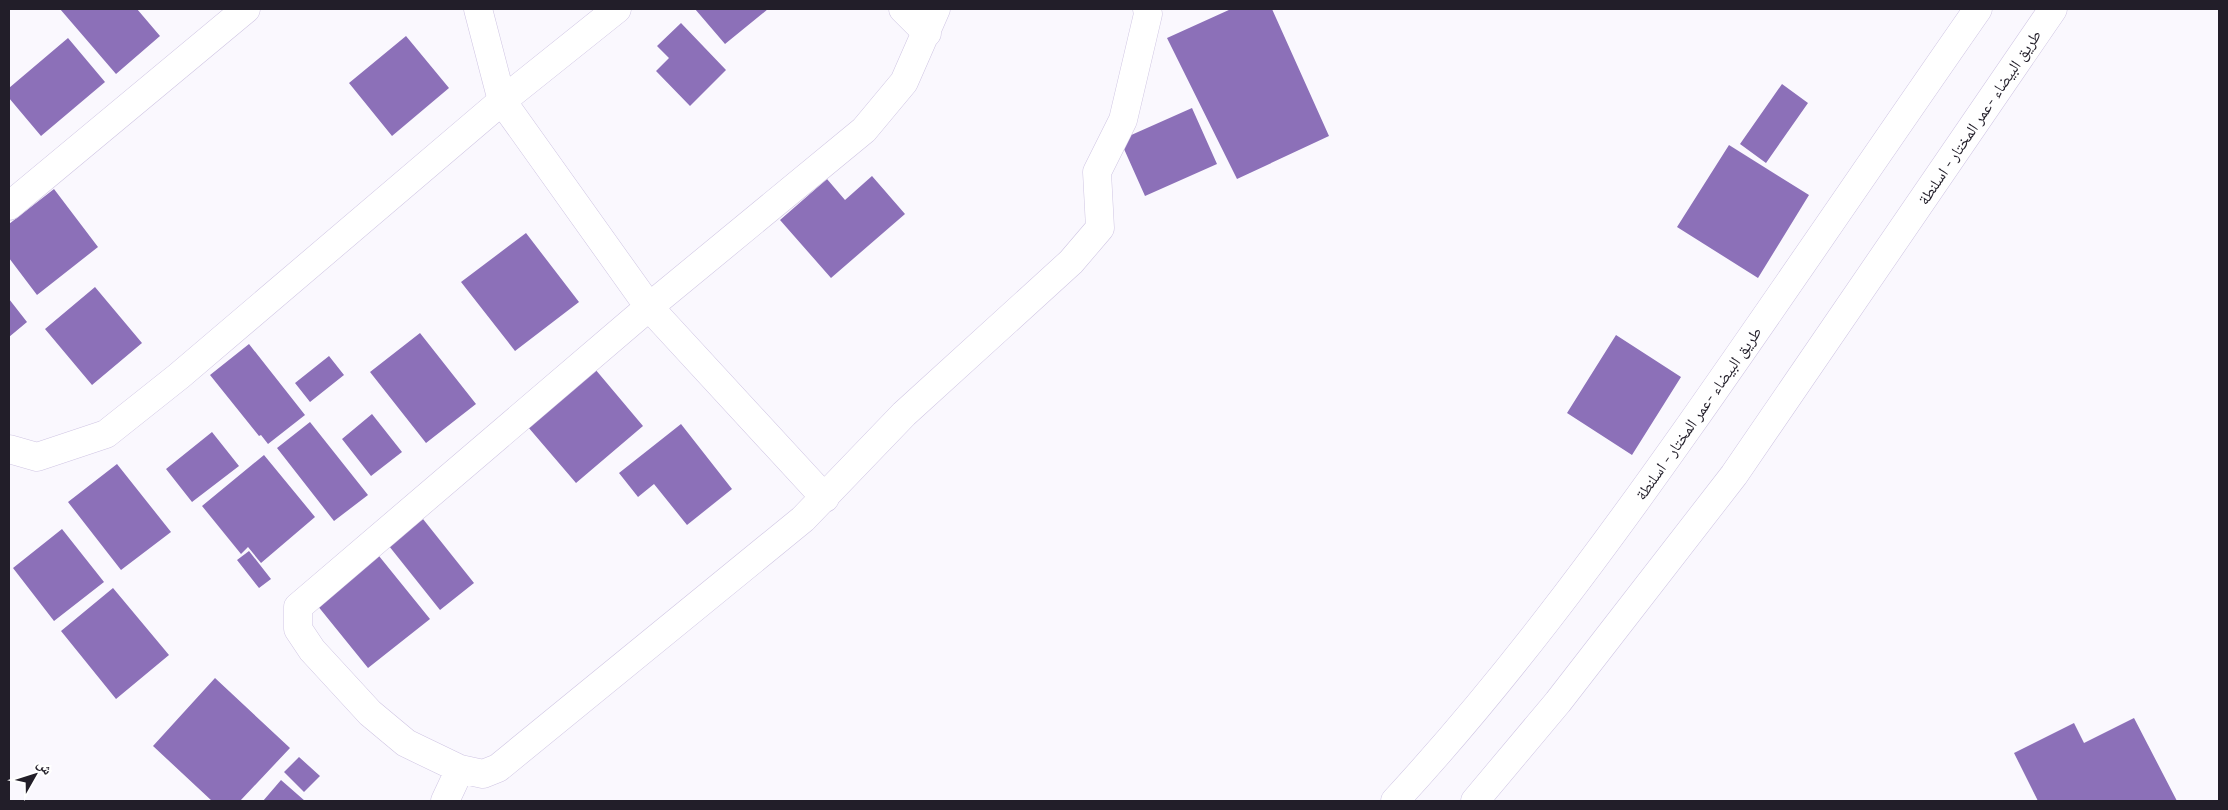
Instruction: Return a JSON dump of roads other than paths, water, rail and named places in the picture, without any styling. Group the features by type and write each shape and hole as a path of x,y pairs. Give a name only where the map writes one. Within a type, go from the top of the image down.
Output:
{"street":[{"path":"9,206 246,9"},
{"path":"478,9 502,102 649,307 825,498"},
{"path":"9,448 37,458 106,434 179,376 502,102 617,9"},
{"path":"903,9 932,21 904,82 864,130 649,307 298,607 298,628 312,650 370,713 406,743 460,769 483,774 498,768 795,525 825,498 904,414 1071,262 1100,228 1097,172 1123,120 1148,14 1147,9"},
{"name":"طريق البيضاء -عمر المختار - اسلنطة","path":"1395,801 1481,701 1603,547 1747,344 1978,9"},
{"name":"طريق البيضاء -عمر المختار - اسلنطة","path":"1475,801 1558,702 1734,475 2053,9"},
{"path":"445,801 460,769"}]}
